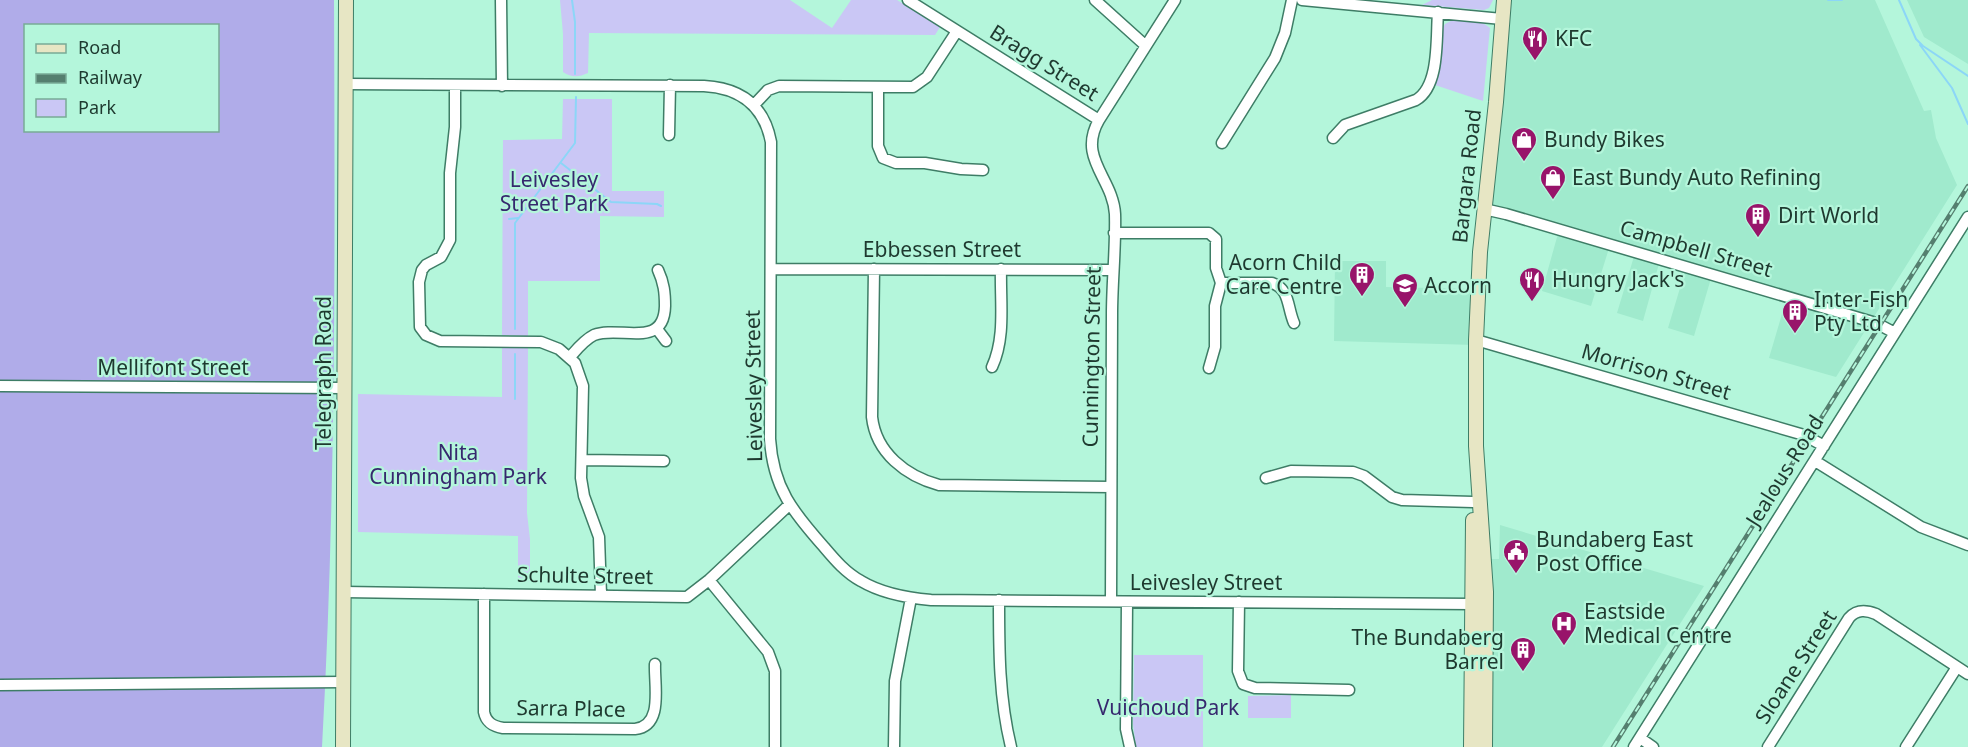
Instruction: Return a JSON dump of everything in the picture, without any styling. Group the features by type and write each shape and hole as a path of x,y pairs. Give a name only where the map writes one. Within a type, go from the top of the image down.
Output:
{"main road":[{"name":"Telegraph Road","path":"343,747 346,0"},
{"name":"Bargara Road","path":"1485,747 1476,502 1476,340 1484,209 1504,0"},
{"name":"Bargara Road","path":"1471,747 1479,604"}],"street":[{"path":"501,0 502,86"},
{"name":"Bragg Street","path":"908,0 1099,120"},
{"path":"1095,0 1146,46"},
{"name":"Cunnington Street","path":"1111,601 1112,270 1115,215 1112,199 1091,151 1092,136 1099,120 1175,0"},
{"path":"1222,143 1275,58 1285,33 1292,0"},
{"path":"1302,0 1502,19"},
{"path":"1334,138 1345,125 1416,100 1425,94 1432,78 1438,12"},
{"path":"346,84 724,88 754,105 768,90 779,86 913,87 924,81 957,31"},
{"path":"455,86 455,127 450,173 450,240 441,257 426,265 419,275 419,321 424,334 440,341 541,342 556,347 570,357 578,370 583,386 581,478 584,496 599,537 601,595"},
{"path":"669,135 670,86"},
{"path":"878,87 880,161 925,163 983,170"},
{"name":"Leivesley Street","path":"754,105 766,123 771,142 770,439 776,478 789,505 837,562 854,577 881,590 911,598 931,600 1479,604"},
{"name":"Campbell Street","path":"1484,209 1501,212 1876,322 1895,333"},
{"name":"Jealous Road","path":"1637,743 1968,217"},
{"path":"1114,233 1209,233 1216,239 1216,268 1221,283 1215,306 1215,347 1209,368"},
{"name":"Ebbessen Street","path":"772,269 1112,270"},
{"path":"874,269 873,427 881,445 899,466 913,476 939,485 1111,487"},
{"path":"992,367 1000,342 1000,269"},
{"path":"570,357 582,343 595,335 648,333 657,328 665,311 664,284 658,270"},
{"path":"1221,283 1272,283 1280,286 1286,292 1289,311 1294,323"},
{"path":"657,328 666,341"},
{"path":"416,342 424,334"},
{"name":"Morrison Street","path":"1476,340 1799,433 1824,446"},
{"name":"Mellifont Street","path":"0,386 345,388"},
{"path":"582,460 664,461"},
{"path":"1815,461 1921,527 1967,544"},
{"path":"1266,478 1291,471 1353,472 1364,476 1392,497 1402,500 1476,502"},
{"name":"Schulte Street","path":"344,592 687,597 709,580 789,505"},
{"path":"709,580 768,652 773,663 775,671 775,747"},
{"name":"Sarra Place","path":"484,594 483,708 487,724 498,727 524,728 635,729 650,727 655,711 654,664"},
{"path":"894,747 895,681 911,598"},
{"path":"999,600 1000,688 1011,747"},
{"path":"1126,602 1126,729 1130,747"},
{"path":"1239,602 1238,671 1243,684 1256,688 1349,690"},
{"name":"Sloane Street","path":"1768,747 1849,618 1860,611 1876,614 1957,667"},
{"path":"1906,747 1957,667 1968,674"},
{"path":"0,685 343,682"},
{"path":"1637,743 1653,747"}],"shaded area":[{"path":"0,0 334,0 332,467 322,747 0,747"},
{"path":"1505,0 1875,0 1924,111 1931,110 1936,138 1957,185 1836,377 1769,358 1787,297 1712,275 1694,336 1668,328 1686,268 1660,260 1643,321 1617,313 1635,253 1610,245 1591,306 1542,291 1559,230 1484,210"},
{"path":"1907,0 1968,0 1968,64 1924,37"},
{"name":"Accorn","path":"1335,261 1386,261 1386,287 1477,289 1475,345 1334,341"},
{"path":"1500,525 1704,586 1602,747 1475,747 1480,559 1499,559"}],"green space":[{"path":"560,0 790,0 832,28 851,0 897,0 940,27 935,35 589,33 588,73 576,76 563,72"},
{"path":"1432,0 1493,0 1489,8 1484,10 1422,5"},
{"path":"1453,20 1483,23 1490,28 1483,101 1435,85 1441,32 1445,24"},
{"name":"Leivesley Street Park","path":"563,99 612,99 612,191 664,191 664,217 600,216 600,281 528,281 528,336 502,335 503,140 562,139"},
{"name":"Nita Cunningham Park","path":"502,346 528,347 527,513 530,539 530,582 518,582 518,536 358,532 358,394 502,397"},
{"name":"Vuichoud Park","path":"1134,655 1203,655 1203,747 1136,747 1133,724"},
{"path":"1291,695 1291,718 1248,718 1248,696"}],"waterway":[{"path":"572,0 575,22 575,74"},
{"path":"1828,0 1842,0"},
{"path":"1899,0 1916,39 1968,76"},
{"path":"1920,45 1952,88 1968,124"},
{"path":"515,329 515,223 575,143 576,97"},
{"path":"561,163 611,202 661,206"},
{"path":"509,219 518,218"},
{"path":"515,354 515,399"}],"railway":[{"path":"1613,747 1968,186"}],"place":[{"name":"KFC","path":"1535,62"},
{"name":"Bundy Bikes","path":"1524,163"},
{"name":"East Bundy Auto Refining","path":"1553,201"},
{"name":"Dirt World","path":"1758,239"},
{"name":"Acorn Child Care Centre","path":"1362,298"},
{"name":"Hungry Jack's","path":"1532,303"},
{"name":"Accorn","path":"1405,309"},
{"name":"Inter-Fish Pty Ltd","path":"1795,335"},
{"name":"Bundaberg East Post Office","path":"1516,575"},
{"name":"Eastside Medical Centre","path":"1564,647"},
{"name":"The Bundaberg Barrel","path":"1523,673"}]}
